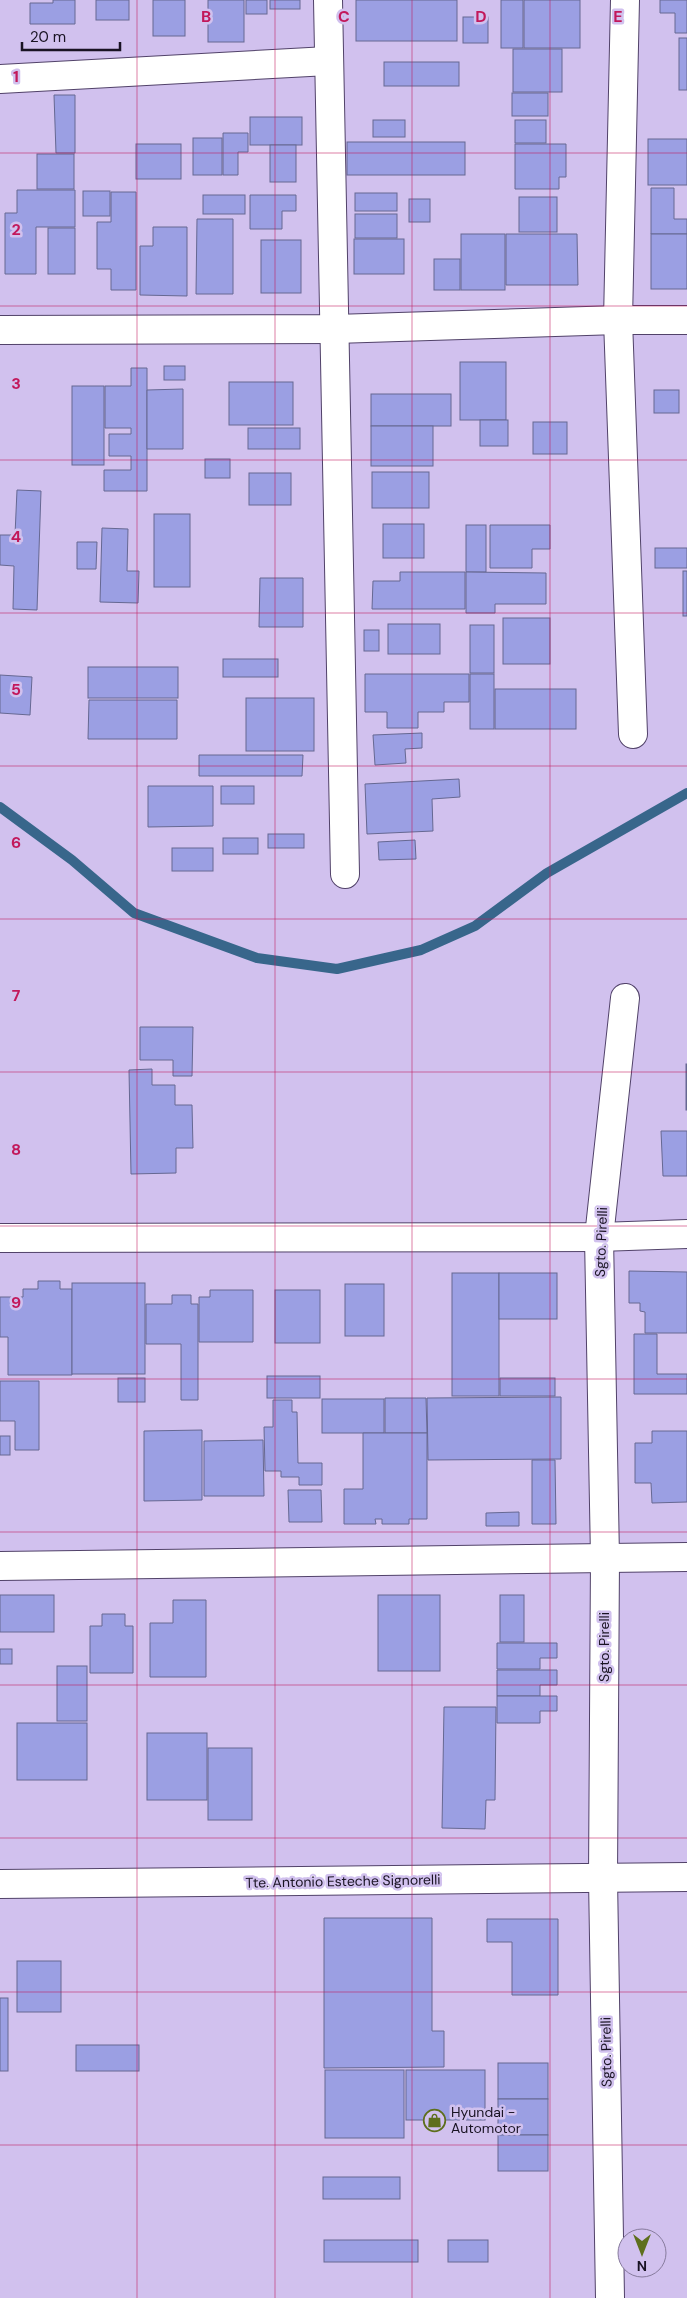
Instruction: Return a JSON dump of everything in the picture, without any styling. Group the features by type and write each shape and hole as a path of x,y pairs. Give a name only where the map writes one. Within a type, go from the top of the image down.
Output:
{"street":[{"path":"328,0 345,874"},
{"path":"625,0 618,320 633,734"},
{"path":"0,79 328,61"},
{"path":"0,330 335,328 618,320 687,320"},
{"name":"Sgto. Pirelli","path":"610,2298 603,1878 605,1558 599,1237 625,998"},
{"path":"0,1238 599,1237 687,1234"},
{"path":"0,1566 687,1557"},
{"name":"Tte. Antonio Esteche Signorelli","path":"0,1884 687,1877"}],"building":[{"path":"53,0 75,0 75,24 30,24 30,3 53,3"},
{"path":"96,0 129,0 129,20 96,20"},
{"path":"153,0 185,0 185,36 153,36"},
{"path":"208,0 244,0 244,42 208,42"},
{"path":"246,0 267,0 267,14 246,14"},
{"path":"270,0 300,0 300,9 270,9"},
{"path":"356,0 457,0 457,41 356,41"},
{"path":"501,0 523,0 523,48 501,48"},
{"path":"524,0 580,0 580,48 524,48"},
{"path":"660,0 687,0 687,33 675,33 675,13 660,13"},
{"path":"463,17 488,17 488,43 463,43"},
{"path":"679,38 687,38 687,90 679,90"},
{"path":"513,49 562,49 562,92 513,92"},
{"path":"384,62 459,62 459,86 384,86"},
{"path":"512,93 548,93 548,116 512,116"},
{"path":"54,95 75,95 75,153 56,153"},
{"path":"250,117 302,117 302,145 250,145"},
{"path":"373,120 405,120 405,137 373,137"},
{"path":"515,120 546,120 546,143 515,143"},
{"path":"223,133 248,133 248,152 238,152 238,175 223,175"},
{"path":"193,138 222,138 222,175 193,175"},
{"path":"648,139 687,139 687,185 648,185"},
{"path":"347,142 465,142 465,175 347,175"},
{"path":"136,144 181,144 181,179 136,179"},
{"path":"515,144 566,144 566,177 559,177 559,189 515,189"},
{"path":"270,145 296,145 296,182 270,182"},
{"path":"37,154 74,154 74,189 37,189"},
{"path":"651,188 674,188 674,219 687,219 687,234 651,234"},
{"path":"17,190 75,190 75,227 36,227 36,274 5,274 5,213 17,213"},
{"path":"83,191 110,191 110,216 83,216"},
{"path":"111,192 136,192 136,290 111,290 111,269 97,269 97,222 111,222"},
{"path":"355,193 397,193 397,211 355,211"},
{"path":"203,195 245,195 245,214 203,214"},
{"path":"250,195 296,195 296,211 282,211 282,229 250,229"},
{"path":"519,197 557,197 557,232 519,232"},
{"path":"409,199 430,199 430,222 409,222"},
{"path":"355,214 397,214 397,238 355,238"},
{"path":"197,219 233,219 233,294 196,294"},
{"path":"153,227 187,227 187,296 140,295 140,246 153,246"},
{"path":"48,228 75,228 75,274 48,274"},
{"path":"461,234 505,234 505,290 461,290"},
{"path":"506,234 577,234 578,285 506,285"},
{"path":"651,234 687,234 687,289 651,289"},
{"path":"354,239 404,239 404,274 354,274"},
{"path":"261,240 301,240 301,293 261,293"},
{"path":"434,259 460,259 460,290 434,290"},
{"path":"460,362 506,362 506,420 460,420"},
{"path":"164,366 185,366 185,380 164,380"},
{"path":"131,368 147,368 147,491 104,491 104,470 131,470 131,456 109,456 109,434 131,434 131,428 105,428 105,386 131,386"},
{"path":"229,382 293,382 293,425 229,425"},
{"path":"72,386 104,386 104,465 72,465"},
{"path":"183,389 183,449 147,449 147,390"},
{"path":"654,390 679,390 679,413 654,413"},
{"path":"371,394 451,394 451,426 371,426"},
{"path":"480,420 508,420 508,446 480,446"},
{"path":"533,422 567,422 567,454 533,454"},
{"path":"371,426 433,426 433,466 371,466"},
{"path":"248,428 300,428 300,449 248,449"},
{"path":"205,459 230,459 230,478 205,478"},
{"path":"372,472 429,472 429,508 372,508"},
{"path":"249,473 291,473 291,505 249,505"},
{"path":"17,490 41,491 37,610 13,609 14,566 0,565 0,535 15,535"},
{"path":"154,514 190,514 190,587 154,587"},
{"path":"383,524 424,524 424,558 383,558"},
{"path":"466,525 486,525 486,572 466,572"},
{"path":"490,525 550,525 550,549 532,549 532,568 490,568"},
{"path":"102,528 128,529 127,571 139,571 138,603 100,602"},
{"path":"77,542 97,542 96,569 77,569"},
{"path":"655,548 687,548 687,568 655,568"},
{"path":"683,571 687,571 687,616 683,616"},
{"path":"400,572 465,572 465,609 372,609 373,581 400,581"},
{"path":"466,572 546,573 546,604 495,604 495,613 466,613"},
{"path":"260,578 303,578 303,627 259,627"},
{"path":"503,618 550,618 550,664 503,664"},
{"path":"388,624 440,624 440,654 388,654"},
{"path":"470,625 494,625 494,673 470,673"},
{"path":"364,630 379,630 379,651 364,651"},
{"path":"223,659 278,659 278,677 223,677"},
{"path":"88,667 178,667 178,698 88,698"},
{"path":"365,674 469,674 469,702 444,702 444,712 418,712 418,728 387,728 387,712 365,712"},
{"path":"470,674 494,674 494,729 470,729"},
{"path":"0,675 32,677 30,715 0,713"},
{"path":"495,689 576,689 576,729 495,729"},
{"path":"246,698 314,698 314,751 246,751"},
{"path":"89,700 177,700 177,739 88,739"},
{"path":"422,733 422,748 405,749 406,763 375,765 373,735"},
{"path":"199,755 303,755 302,776 199,776"},
{"path":"459,779 460,797 432,799 433,831 367,834 365,784"},
{"path":"148,786 213,786 213,826 148,827"},
{"path":"221,786 254,786 254,804 221,804"},
{"path":"268,834 304,834 304,848 268,848"},
{"path":"223,838 258,838 258,854 223,854"},
{"path":"415,840 416,859 379,860 378,842"},
{"path":"172,848 213,848 213,871 172,871"},
{"path":"140,1027 193,1027 192,1076 173,1076 173,1060 140,1060"},
{"path":"687,1064 687,1110 686,1110"},
{"path":"152,1069 152,1085 175,1085 175,1105 192,1105 193,1148 176,1148 176,1173 131,1174 129,1070"},
{"path":"661,1131 687,1131 687,1176 663,1176"},
{"path":"629,1271 687,1272 687,1333 645,1333 645,1312 640,1311 640,1303 629,1303"},
{"path":"452,1273 499,1273 499,1396 452,1396"},
{"path":"499,1273 557,1273 557,1319 499,1319"},
{"path":"38,1281 60,1281 60,1289 72,1289 72,1375 8,1375 8,1337 0,1337 0,1297 23,1297 23,1289 38,1289"},
{"path":"72,1283 145,1283 145,1374 72,1374"},
{"path":"345,1284 384,1284 384,1336 345,1336"},
{"path":"210,1290 253,1290 253,1342 199,1342 199,1297 210,1297"},
{"path":"275,1290 320,1290 320,1343 275,1343"},
{"path":"172,1295 191,1295 191,1304 198,1304 198,1400 181,1400 181,1344 146,1344 146,1304 172,1304"},
{"path":"634,1334 657,1334 657,1374 687,1374 687,1394 634,1394"},
{"path":"267,1376 320,1376 320,1398 267,1398"},
{"path":"118,1378 145,1378 145,1402 118,1402"},
{"path":"500,1378 555,1378 555,1396 500,1396"},
{"path":"0,1381 39,1381 39,1450 15,1450 15,1421 0,1421"},
{"path":"561,1397 561,1459 428,1460 427,1398"},
{"path":"385,1398 426,1398 427,1433 385,1433"},
{"path":"322,1399 384,1399 384,1433 322,1433"},
{"path":"273,1400 292,1400 292,1412 297,1412 298,1463 322,1463 322,1485 299,1485 299,1477 281,1477 281,1471 265,1471 264,1427 273,1427"},
{"path":"202,1430 202,1500 144,1501 144,1431"},
{"path":"652,1431 687,1431 687,1502 652,1503 651,1483 635,1483 635,1443 652,1443"},
{"path":"363,1433 427,1433 427,1519 409,1519 409,1524 382,1524 382,1519 375,1519 376,1524 344,1524 344,1489 363,1489"},
{"path":"0,1436 10,1436 10,1455 0,1455"},
{"path":"263,1440 264,1496 204,1496 204,1441"},
{"path":"532,1460 555,1460 556,1524 532,1524"},
{"path":"288,1490 321,1490 322,1522 289,1522"},
{"path":"519,1512 519,1526 486,1526 486,1513"},
{"path":"0,1595 54,1595 54,1632 0,1632"},
{"path":"378,1595 440,1595 440,1671 378,1671"},
{"path":"500,1595 524,1595 524,1642 500,1642"},
{"path":"173,1600 206,1600 206,1677 150,1677 150,1623 173,1623"},
{"path":"102,1614 125,1614 125,1626 133,1626 133,1673 90,1673 90,1626 102,1626"},
{"path":"497,1643 557,1643 557,1658 540,1658 540,1669 497,1669"},
{"path":"0,1649 12,1649 12,1664 0,1664"},
{"path":"57,1666 87,1666 87,1721 57,1721"},
{"path":"497,1670 557,1670 557,1685 540,1685 540,1696 497,1696"},
{"path":"497,1696 557,1696 557,1711 540,1711 540,1723 497,1723"},
{"path":"444,1707 496,1707 495,1800 486,1800 485,1829 442,1828"},
{"path":"17,1723 87,1723 87,1780 17,1780"},
{"path":"147,1733 207,1733 207,1800 147,1800"},
{"path":"208,1748 252,1748 252,1820 208,1820"},
{"path":"324,1918 432,1918 432,2031 444,2031 444,2067 324,2068"},
{"path":"487,1919 558,1919 558,1995 512,1995 512,1942 487,1942"},
{"path":"17,1961 61,1961 61,2012 17,2012"},
{"path":"0,1998 8,1998 8,2071 0,2071"},
{"path":"76,2045 139,2045 139,2071 76,2071"},
{"path":"498,2063 548,2063 548,2099 498,2099"},
{"path":"325,2070 404,2070 404,2138 325,2138"},
{"path":"406,2070 485,2070 485,2120 406,2120"},
{"path":"498,2099 548,2099 548,2135 498,2135"},
{"path":"498,2135 548,2135 548,2171 498,2171"},
{"path":"323,2177 400,2177 400,2199 323,2199"},
{"path":"324,2240 418,2240 418,2262 324,2262"},
{"path":"448,2240 488,2240 488,2262 448,2262"}],"waterway":[{"path":"0,807 72,860 134,913 257,958 337,969 421,950 475,926 547,873 687,793"}],"place":[{"name":"Hyundai - Automotor","path":"435,2120"}]}
